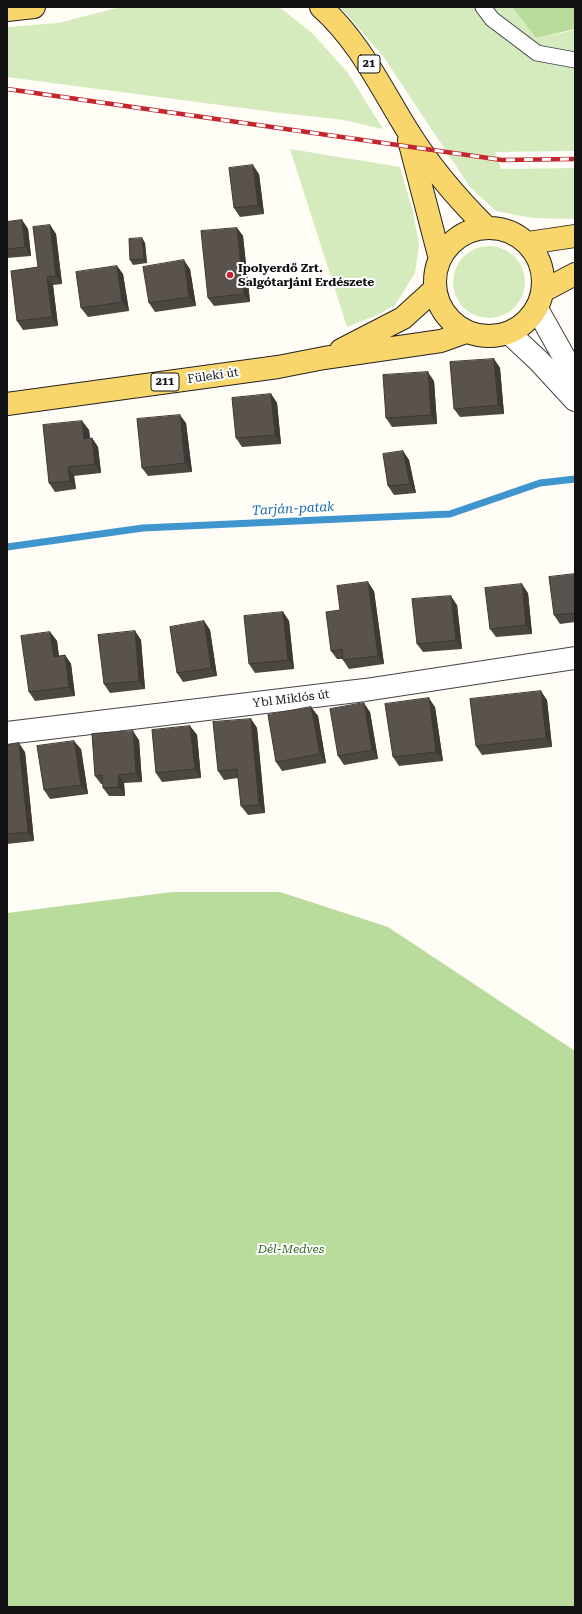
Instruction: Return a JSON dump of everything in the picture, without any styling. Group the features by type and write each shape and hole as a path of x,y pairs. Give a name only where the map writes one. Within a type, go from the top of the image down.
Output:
{"main road":[{"path":"7,10 34,7"},
{"name":"21","path":"321,7 332,17 368,63 407,129 455,196 486,227"},
{"name":"21","path":"407,129 440,259"},
{"name":"21","path":"540,300 544,278 541,265 536,254 528,243 519,236 508,231 486,227 463,234 454,240 446,249 440,259 435,274 435,289 440,307 451,322 466,332 488,337 509,333 525,324 540,300 575,274"},
{"path":"528,243 575,236"},
{"name":"Füleki út","path":"324,358 403,318 435,289"},
{"name":"Füleki út","path":"7,404 278,367 324,358 441,341 466,332"}],"street":[{"path":"540,300 564,357 575,388"},
{"path":"509,333 539,361 575,400"},
{"name":"Ybl Miklós út","path":"7,733 365,690 575,658"}],"lane":[{"path":"483,7 492,19 537,53 575,60"}],"green space":[{"path":"121,7 278,7 313,34 348,73 383,129 344,120 7,77 7,27 58,23"},
{"path":"340,7 512,7 536,38 575,30 575,151 495,152 501,169 575,168 575,219 532,218 496,211 470,187 383,56"},
{"path":"512,7 575,7 575,29 536,38"},
{"path":"290,149 400,167 413,212 419,245 415,273 395,305 375,316 347,327"},
{"path":"489,246 509,252 519,262 525,282 519,302 509,312 489,318 469,312 459,302 453,282 459,262 469,252"},
{"name":"Dél-Medves","path":"172,892 280,892 388,927 575,1051 575,1607 7,1607 7,913"}],"building":[{"path":"253,165 258,205 234,208 229,168"},
{"path":"22,220 25,247 7,249 7,222"},
{"path":"50,225 56,276 47,277 52,317 17,321 11,271 38,267 33,227"},
{"path":"237,228 244,294 208,298 201,231"},
{"path":"142,238 144,259 130,260 129,239"},
{"path":"184,260 189,297 149,303 143,267"},
{"path":"117,266 122,302 81,308 76,272"},
{"path":"494,359 498,405 454,409 450,362"},
{"path":"428,372 431,415 386,418 383,375"},
{"path":"271,394 275,435 236,438 232,398"},
{"path":"180,415 185,463 142,468 137,419"},
{"path":"82,421 84,439 92,438 95,464 68,467 70,481 49,483 43,425"},
{"path":"403,451 410,484 388,486 383,454"},
{"path":"575,574 575,613 554,615 549,577"},
{"path":"368,582 378,656 343,660 342,649 331,651 326,612 340,610 337,586"},
{"path":"522,584 526,625 490,629 485,588"},
{"path":"451,596 456,640 417,644 412,599"},
{"path":"283,612 288,660 249,664 244,616"},
{"path":"204,621 211,668 177,673 170,627"},
{"path":"135,631 139,681 104,684 98,635"},
{"path":"50,632 54,657 65,655 69,687 29,692 21,636"},
{"path":"541,691 546,738 476,746 470,699"},
{"path":"429,698 436,752 393,757 385,704"},
{"path":"364,703 372,750 338,756 330,709"},
{"path":"311,707 320,754 276,762 268,715"},
{"path":"251,719 259,805 241,806 237,769 218,771 213,722"},
{"path":"190,726 195,769 156,773 152,730"},
{"path":"133,731 136,773 118,775 119,787 103,788 102,775 95,776 92,734"},
{"path":"74,741 81,785 44,790 37,746"},
{"path":"19,743 28,832 7,834 7,745"}],"waterway":[{"name":"Tarján-patak","path":"7,547 143,528 450,514 540,483 575,479"}],"railway":[{"path":"7,89 502,160 575,159"}],"place":[{"name":"Ipolyerdő Zrt. Salgótarjáni Erdészete","path":"230,275"}]}
